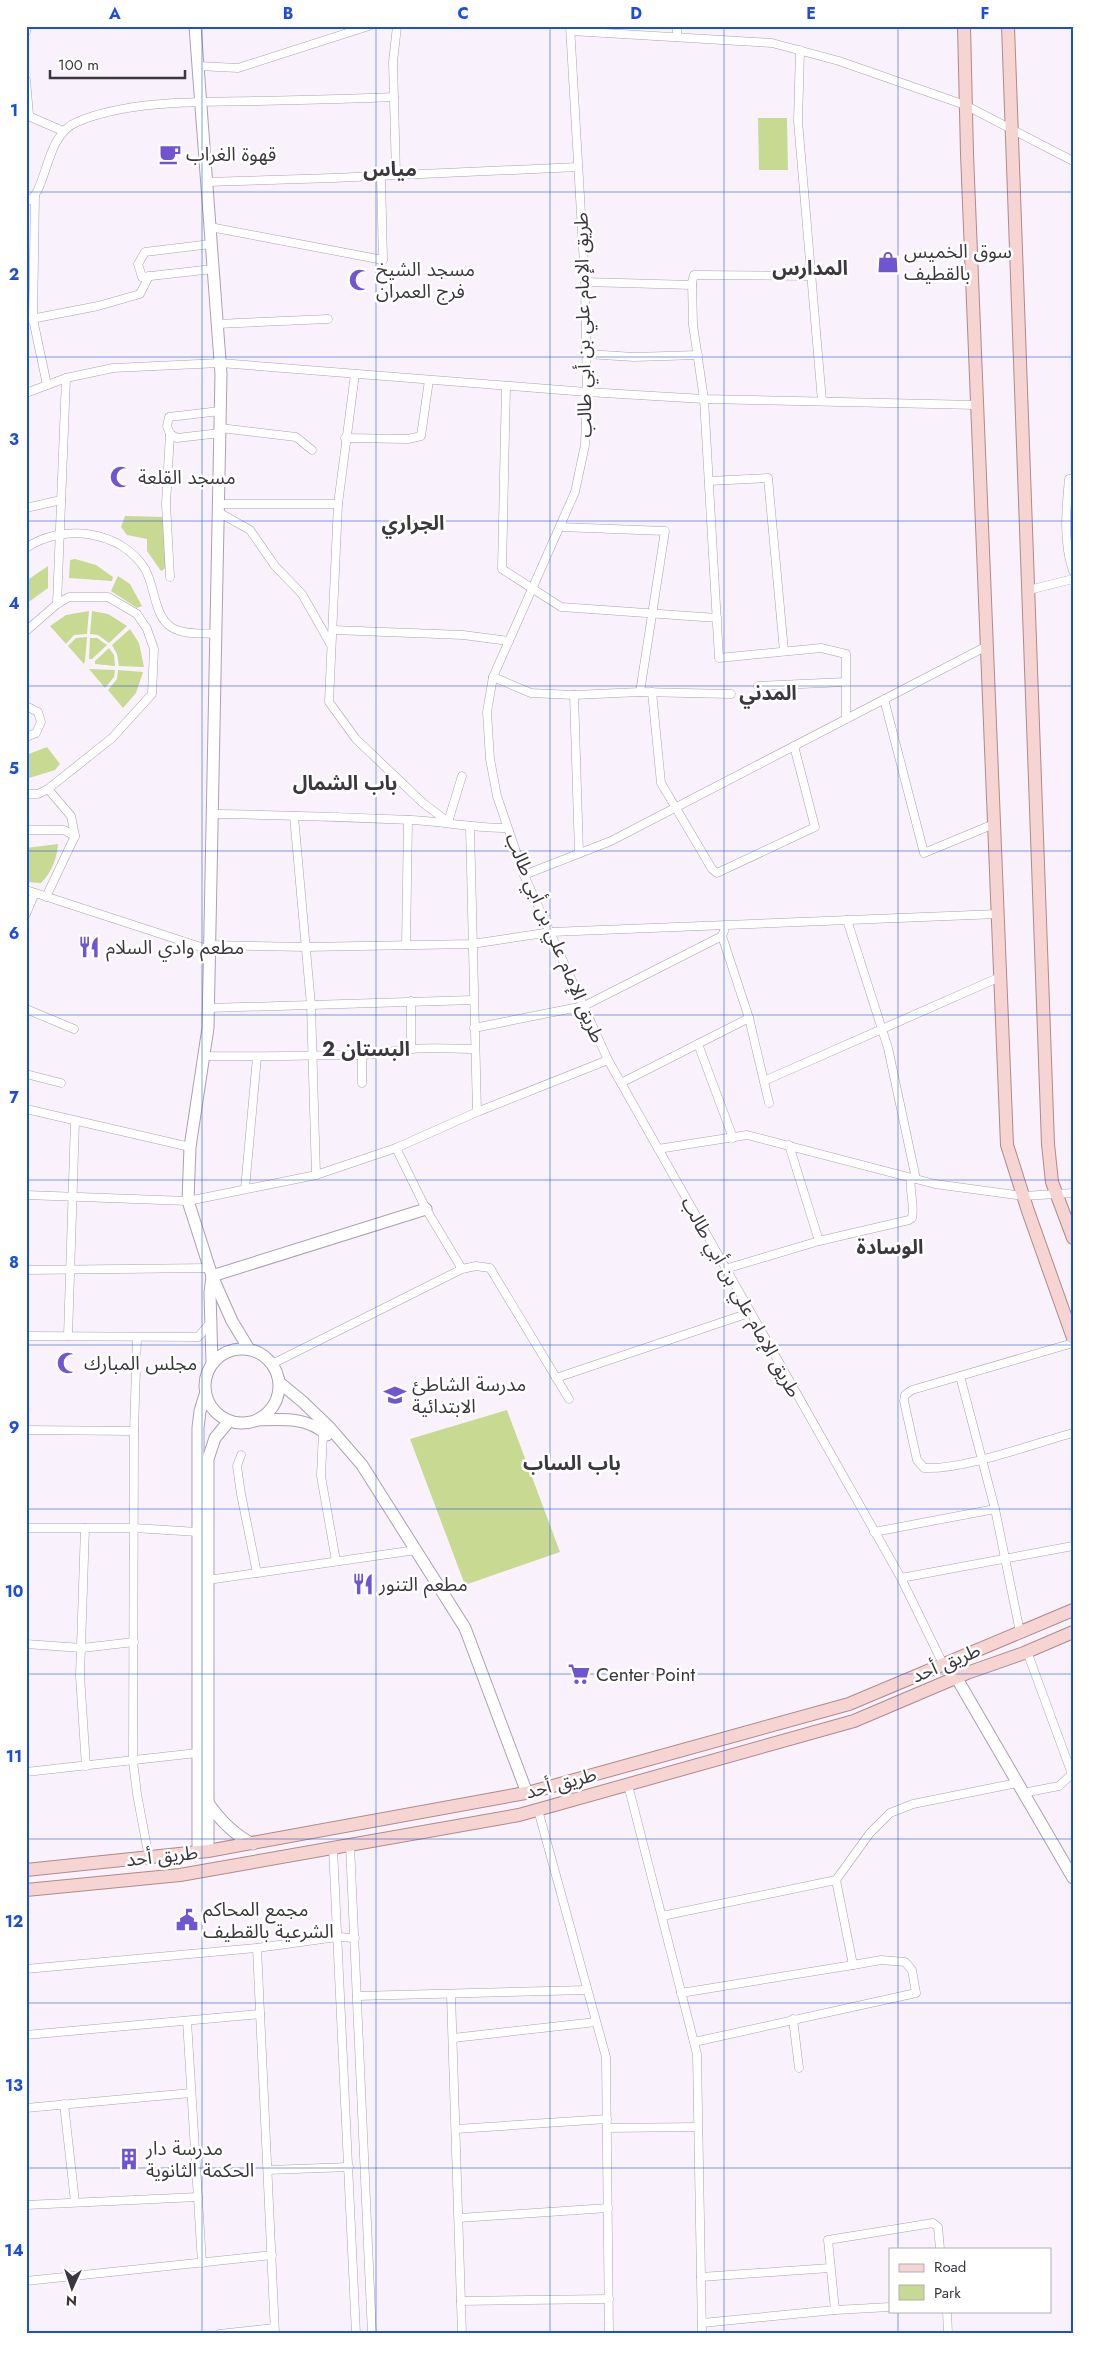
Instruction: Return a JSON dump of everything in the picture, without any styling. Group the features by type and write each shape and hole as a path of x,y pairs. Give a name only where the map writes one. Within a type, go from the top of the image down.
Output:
{"main road":[{"path":"964,26 965,105 1007,1145 1073,1338"},
{"path":"1008,26 1048,1144 1052,1182 1073,1238"},
{"name":"طريق أحد","path":"26,1870 203,1852 527,1793 849,1704 1073,1610"},
{"name":"طريق أحد","path":"26,1890 180,1875 468,1825 538,1810 854,1721 956,1677 1024,1653 1073,1632"}],"street":[{"path":"26,32 27,26"},
{"path":"195,26 220,363 220,430 208,1028 190,1147 188,1202 211,1272 232,1321 249,1349"},
{"path":"198,66 238,68 368,26"},
{"path":"396,26 393,62 396,175"},
{"path":"677,26 678,37"},
{"path":"570,28 772,43 800,50 839,61 965,105 1073,161"},
{"name":"طريق الإمام علي بن أبي طالب","path":"570,28 585,282 587,354 585,445 575,492 493,677 487,712 490,759 497,796 524,874 608,1060 901,1578 943,1664"},
{"path":"800,50 798,121 822,402"},
{"path":"26,80 28,115 63,131"},
{"path":"47,385 30,320 35,196 53,145 63,131 75,123 113,110 200,102 394,97"},
{"path":"206,182 578,167"},
{"path":"210,227 383,260 380,176"},
{"path":"26,202 35,196"},
{"path":"211,244 145,252 138,264 142,277 213,269"},
{"path":"812,276 699,274 693,278 692,285 693,325 704,399 719,658 821,648 846,654 846,719"},
{"path":"30,320 98,306 140,294 149,276"},
{"path":"585,282 692,285"},
{"path":"217,324 328,319"},
{"path":"587,354 634,357 698,355"},
{"path":"26,393 66,378 113,368 220,363 506,386 704,399 977,405"},
{"path":"355,374 345,438 338,504 329,702 356,739 423,804 448,822"},
{"path":"57,604 66,378"},
{"path":"345,438 408,439 421,436 429,380"},
{"path":"506,386 502,569 561,607 717,618"},
{"path":"170,577 166,504 170,434 167,426 169,417 220,411"},
{"path":"170,434 177,438 220,430 296,437 312,450"},
{"path":"709,481 768,478 784,651"},
{"path":"1073,479 1070,479 1067,504 1067,554 1073,572"},
{"path":"26,508 61,500"},
{"path":"218,508 338,504"},
{"path":"218,508 250,530 275,566 302,594 332,646"},
{"path":"560,527 665,531 640,692"},
{"path":"26,548 60,534 99,536 115,542 133,555 145,569 162,618 170,627 179,632 216,634"},
{"path":"1029,590 1073,579"},
{"path":"26,631 57,604 69,598 108,597 137,614 147,630 154,649 152,694 112,738 48,789 38,794 26,794"},
{"path":"333,630 463,635 508,641"},
{"path":"524,874 612,841 987,646"},
{"path":"493,677 531,693 574,695 640,692 731,694"},
{"path":"758,686 846,682"},
{"path":"652,692 661,783 712,869 717,873 815,828 794,746"},
{"path":"574,695 579,853"},
{"path":"884,699 924,853 994,824"},
{"path":"26,706 38,712 41,722 36,733 26,737"},
{"path":"448,822 462,776"},
{"path":"46,897 74,836 70,816 48,789"},
{"path":"212,814 408,820 448,822 470,827 508,828"},
{"path":"294,816 311,1005 316,1175"},
{"path":"406,945 408,820"},
{"path":"470,827 476,1112"},
{"path":"26,830 64,830 74,836"},
{"path":"26,890 210,947 472,944 551,932 998,914"},
{"path":"26,914 35,893"},
{"path":"725,1269 912,1218 910,1192 914,1179 882,1028 847,920"},
{"path":"474,1028 584,1006 722,936 727,925"},
{"path":"722,936 749,1018 769,1102"},
{"path":"764,1081 1000,977"},
{"path":"208,1008 473,1000"},
{"path":"411,1001 411,1048"},
{"path":"26,1009 74,1029"},
{"path":"621,1083 749,1018"},
{"path":"698,1044 732,1138"},
{"path":"204,1056 362,1055 411,1048 475,1049"},
{"path":"362,1055 362,1083"},
{"path":"245,1189 257,1057"},
{"path":"26,1195 188,1202 316,1175 396,1148 476,1112 608,1060"},
{"path":"26,1074 61,1083"},
{"path":"26,1108 190,1147"},
{"path":"68,1336 75,1121"},
{"path":"658,1149 748,1135 935,1184 1023,1196 1073,1193"},
{"path":"789,1145 819,1242"},
{"path":"396,1148 426,1209 462,1269"},
{"path":"26,1270 211,1272 426,1209"},
{"path":"274,1363 462,1269 476,1266 490,1268 569,1399"},
{"path":"211,1272 212,1363"},
{"path":"556,1378 749,1312"},
{"path":"26,1336 198,1338 212,1321"},
{"path":"137,1337 134,1431 134,1762 137,1794 149,1858"},
{"path":"1073,1343 912,1390 904,1401 917,1460 924,1468 933,1469 981,1459 1073,1433"},
{"path":"203,1852 197,1753 198,1428 200,1411 205,1395 206,1374 212,1363 229,1350 249,1349 264,1355 274,1363 280,1383 279,1394 272,1408 258,1420"},
{"path":"960,1376 995,1509 1020,1632"},
{"path":"280,1383 330,1428 362,1465 465,1628 527,1793"},
{"path":"205,1395 214,1411 229,1421 243,1424 258,1420 288,1418 318,1426 362,1465"},
{"path":"203,1852 208,1803 208,1459 215,1438 229,1421"},
{"path":"26,1430 134,1431"},
{"path":"323,1431 321,1476 336,1562"},
{"path":"241,1455 237,1466 257,1573"},
{"path":"874,1532 995,1509"},
{"path":"26,1528 134,1528 198,1532"},
{"path":"85,1528 80,1685 86,1766"},
{"path":"901,1578 1006,1561 1073,1546"},
{"path":"208,1580 416,1550"},
{"path":"26,1644 82,1648 134,1642"},
{"path":"1023,1793 1059,1786 1072,1774 1029,1657 1024,1653"},
{"path":"956,1677 1073,1878"},
{"path":"26,1772 134,1762 197,1753"},
{"path":"662,1916 836,1880 870,1833 890,1813 913,1804 1017,1783"},
{"path":"628,1784 697,2054 702,2334"},
{"path":"208,1803 227,1826 252,1844"},
{"path":"538,1810 606,2057 609,2334"},
{"path":"350,1845 372,2334"},
{"path":"333,1848 356,2334"},
{"path":"836,1880 853,1966"},
{"path":"26,1969 257,1948 337,1937 355,1938"},
{"path":"219,2334 274,2331 257,1948"},
{"path":"682,1993 881,1960 905,1962 912,1970 916,1993 694,2042"},
{"path":"357,1996 588,1990"},
{"path":"451,1995 462,2334"},
{"path":"26,2035 260,2014"},
{"path":"793,2019 799,2068"},
{"path":"187,2021 202,2263"},
{"path":"452,2038 596,2022"},
{"path":"26,2108 191,2093"},
{"path":"64,2104 75,2202"},
{"path":"456,2129 607,2119"},
{"path":"607,2128 698,2127"},
{"path":"268,2170 348,2167"},
{"path":"26,2206 198,2197"},
{"path":"459,2218 608,2208"},
{"path":"835,2310 828,2240 933,2223 938,2228 940,2248"},
{"path":"26,2281 272,2255"},
{"path":"701,2277 830,2268"},
{"path":"461,2301 609,2299"},
{"path":"702,2323 835,2310 889,2307"},
{"path":"947,2312 948,2334"}],"green space":[{"path":"758,118 787,118 788,170 759,170"},
{"path":"125,516 164,517 168,567 161,571 147,551 147,539 127,535 121,527"},
{"path":"75,559 96,565 113,577 112,581 69,578 70,560"},
{"path":"48,566 48,588 26,604 26,581"},
{"path":"118,576 130,584 142,606 137,608 111,591"},
{"path":"89,611 87,634 74,635 66,644 50,626 66,615"},
{"path":"92,611 108,614 127,626 109,643 98,635 90,634"},
{"path":"130,629 139,643 144,667 119,666 117,654 112,645"},
{"path":"87,637 84,664 68,646 76,638"},
{"path":"90,638 97,638 107,645 92,659 89,659"},
{"path":"109,648 114,655 115,666 95,664 95,661"},
{"path":"89,669 115,670 114,677 105,688"},
{"path":"118,670 143,672 136,693 123,708 108,690 117,679"},
{"path":"47,747 60,764 55,770 26,779 26,755"},
{"path":"58,844 53,865 45,879 41,883 26,882 26,848"},
{"path":"507,1410 560,1552 465,1585 410,1439"}],"place":[{"name":"قهوة الغراب","path":"170,154"},
{"name":"سوق الخميس بالقطيف","path":"888,262"},
{"name":"مسجد الشيخ فرج العمران","path":"360,280"},
{"name":"مسجد القلعة","path":"121,477"},
{"name":"مطعم وادي السلام","path":"89,947"},
{"name":"مجلس المبارك","path":"68,1363"},
{"name":"مدرسة الشاطئ الابتدائية","path":"395,1395"},
{"name":"مطعم التنور","path":"363,1584"},
{"name":"Center Point","path":"579,1674"},
{"name":"مجمع المحاكم الشرعية بالقطيف","path":"187,1920"},
{"name":"مدرسة دار الحكمة الثانوية","path":"129,2159"}],"district":[{"name":"مياس","path":"390,169"},
{"name":"المدارس","path":"810,268"},
{"name":"الجراري","path":"413,523"},
{"name":"المدني","path":"768,693"},
{"name":"باب الشمال","path":"345,783"},
{"name":"البستان 2","path":"366,1049"},
{"name":"الوسادة","path":"890,1247"},
{"name":"باب الساب","path":"572,1463"}]}
